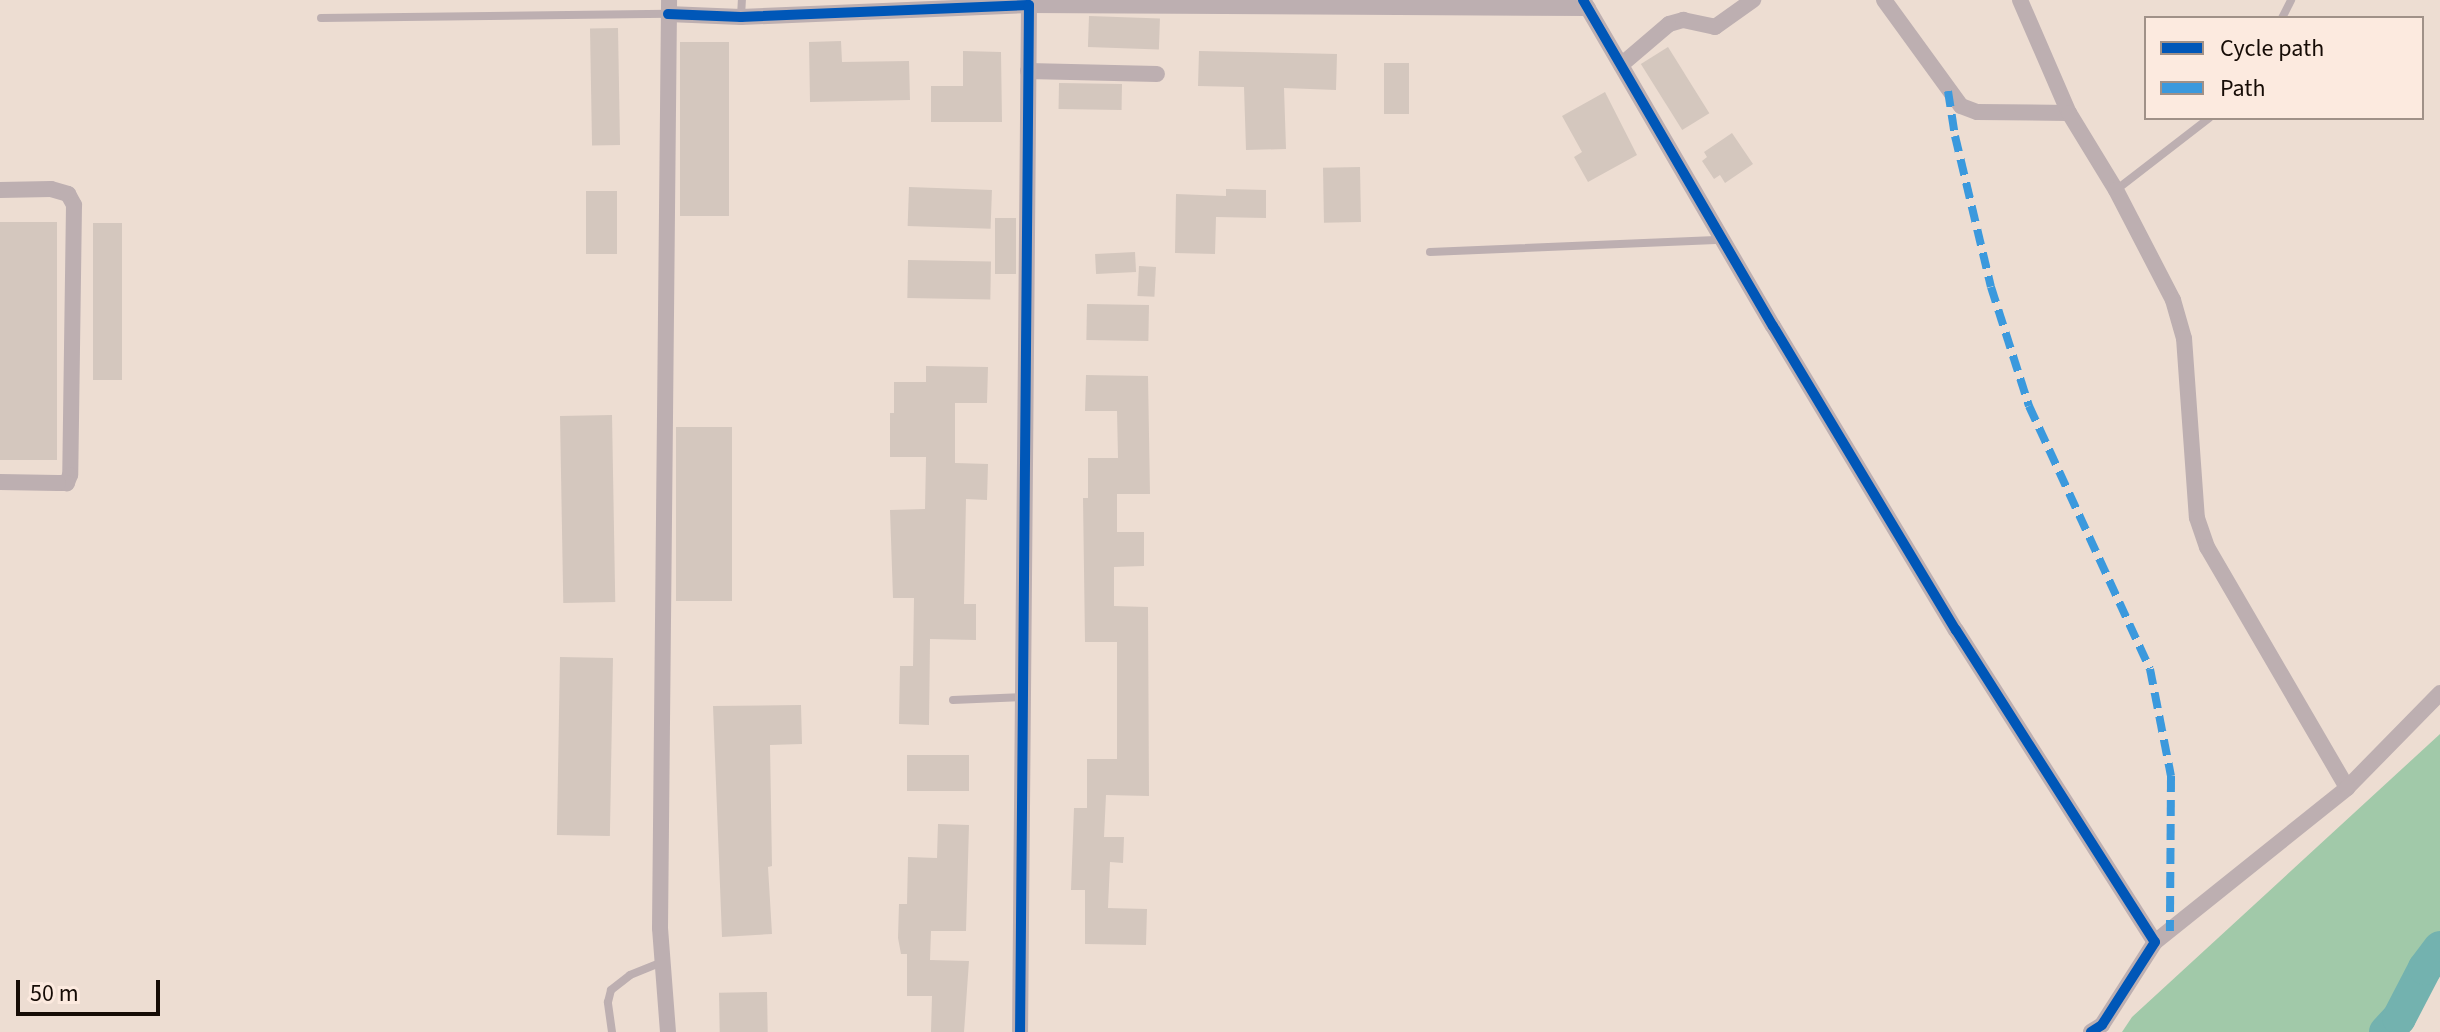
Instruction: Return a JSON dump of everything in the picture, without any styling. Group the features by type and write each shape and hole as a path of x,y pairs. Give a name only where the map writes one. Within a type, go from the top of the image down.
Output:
{"street":[{"path":"1621,65 1669,24 1683,20 1715,27 1753,0"},
{"path":"1884,0 1961,106 1977,112 2069,113"},
{"path":"2020,0 2069,113 2116,190 2173,300 2184,338 2200,530 2347,788"},
{"path":"668,1032 663,962 668,7 742,9 1130,2 1585,4 1956,630 2155,942"},
{"path":"1020,1032 1029,3"},
{"path":"1028,71 1157,74"},
{"path":"0,190 51,189 68,194 74,205 70,475 67,483 21,485 0,482"},
{"path":"2091,1032 2102,1025 2155,942 2347,788 2440,693"}],"lane":[{"path":"321,18 668,7"},
{"path":"2116,190 2206,120"},
{"path":"1430,252 1723,240"},
{"path":"953,700 1024,697"},
{"path":"612,1032 608,1002 611,990 630,975 663,962"}],"green space":[{"path":"2440,734 2440,953 2417,974 2384,1032 2122,1032 2132,1017"}],"building":[{"path":"1089,16 1160,18 1159,49 1088,47"},
{"path":"590,28 618,28 620,145 592,145"},
{"path":"841,41 842,62 909,61 910,100 810,102 809,42"},
{"path":"680,42 729,42 729,216 680,216"},
{"path":"1668,47 1709,113 1682,130 1641,64"},
{"path":"963,51 1001,52 1002,122 931,122 931,86 963,86"},
{"path":"1199,51 1337,54 1336,90 1284,88 1286,149 1246,150 1244,87 1198,86"},
{"path":"1384,63 1409,63 1409,114 1384,114"},
{"path":"1059,83 1122,84 1122,110 1059,109"},
{"path":"1605,92 1637,155 1588,182 1574,157 1582,152 1562,116"},
{"path":"1732,133 1753,164 1725,183 1720,175 1714,179 1702,161 1707,157 1704,152"},
{"path":"1360,167 1361,222 1324,223 1323,168"},
{"path":"909,187 992,190 991,229 908,226"},
{"path":"1226,189 1266,190 1266,218 1216,217 1215,254 1175,253 1176,194 1226,196"},
{"path":"586,191 617,191 617,254 586,254"},
{"path":"995,218 1016,218 1016,274 995,274"},
{"path":"0,222 57,222 57,460 0,460"},
{"path":"93,223 122,223 122,380 93,380"},
{"path":"1135,252 1136,272 1096,274 1095,254"},
{"path":"908,260 991,261 990,299 907,298"},
{"path":"1139,266 1156,267 1154,297 1137,296"},
{"path":"1087,304 1149,305 1148,341 1086,340"},
{"path":"926,366 988,367 987,403 955,403 955,463 988,464 987,500 966,499 964,604 976,604 976,640 930,639 929,725 899,724 900,666 913,666 914,598 893,598 890,510 925,509 926,457 890,457 890,413 894,413 894,382 926,382"},
{"path":"1086,375 1148,376 1150,494 1117,494 1117,532 1144,532 1144,566 1114,567 1114,606 1148,607 1149,796 1106,795 1104,837 1124,837 1123,863 1110,862 1108,908 1147,909 1146,945 1085,944 1085,890 1071,890 1074,808 1087,808 1087,759 1117,759 1117,642 1085,642 1083,498 1088,498 1088,458 1118,458 1117,411 1085,411"},
{"path":"612,415 615,602 563,603 560,416"},
{"path":"676,427 732,427 732,601 676,601"},
{"path":"560,657 613,658 610,836 557,835"},
{"path":"801,705 802,744 770,745 772,866 768,867 772,934 722,937 713,706"},
{"path":"907,755 969,755 969,791 907,791"},
{"path":"938,824 969,825 966,931 931,931 930,960 969,961 964,1032 931,1032 932,996 907,996 907,954 901,954 898,938 899,904 907,904 908,857 937,858"},
{"path":"767,992 768,1032 720,1032 719,993"}],"waterway":[{"path":"2386,1032 2399,1018 2425,968 2440,948"}],"marked path":[{"path":"1948,91 1955,136 1991,287 2029,406 2150,669 2171,776 2170,931"}],"cycle path":[{"path":"1583,0 1773,326 1956,630 2155,942 2102,1025 2091,1032"},
{"path":"668,14 741,17 1029,5 1020,1032"}]}
